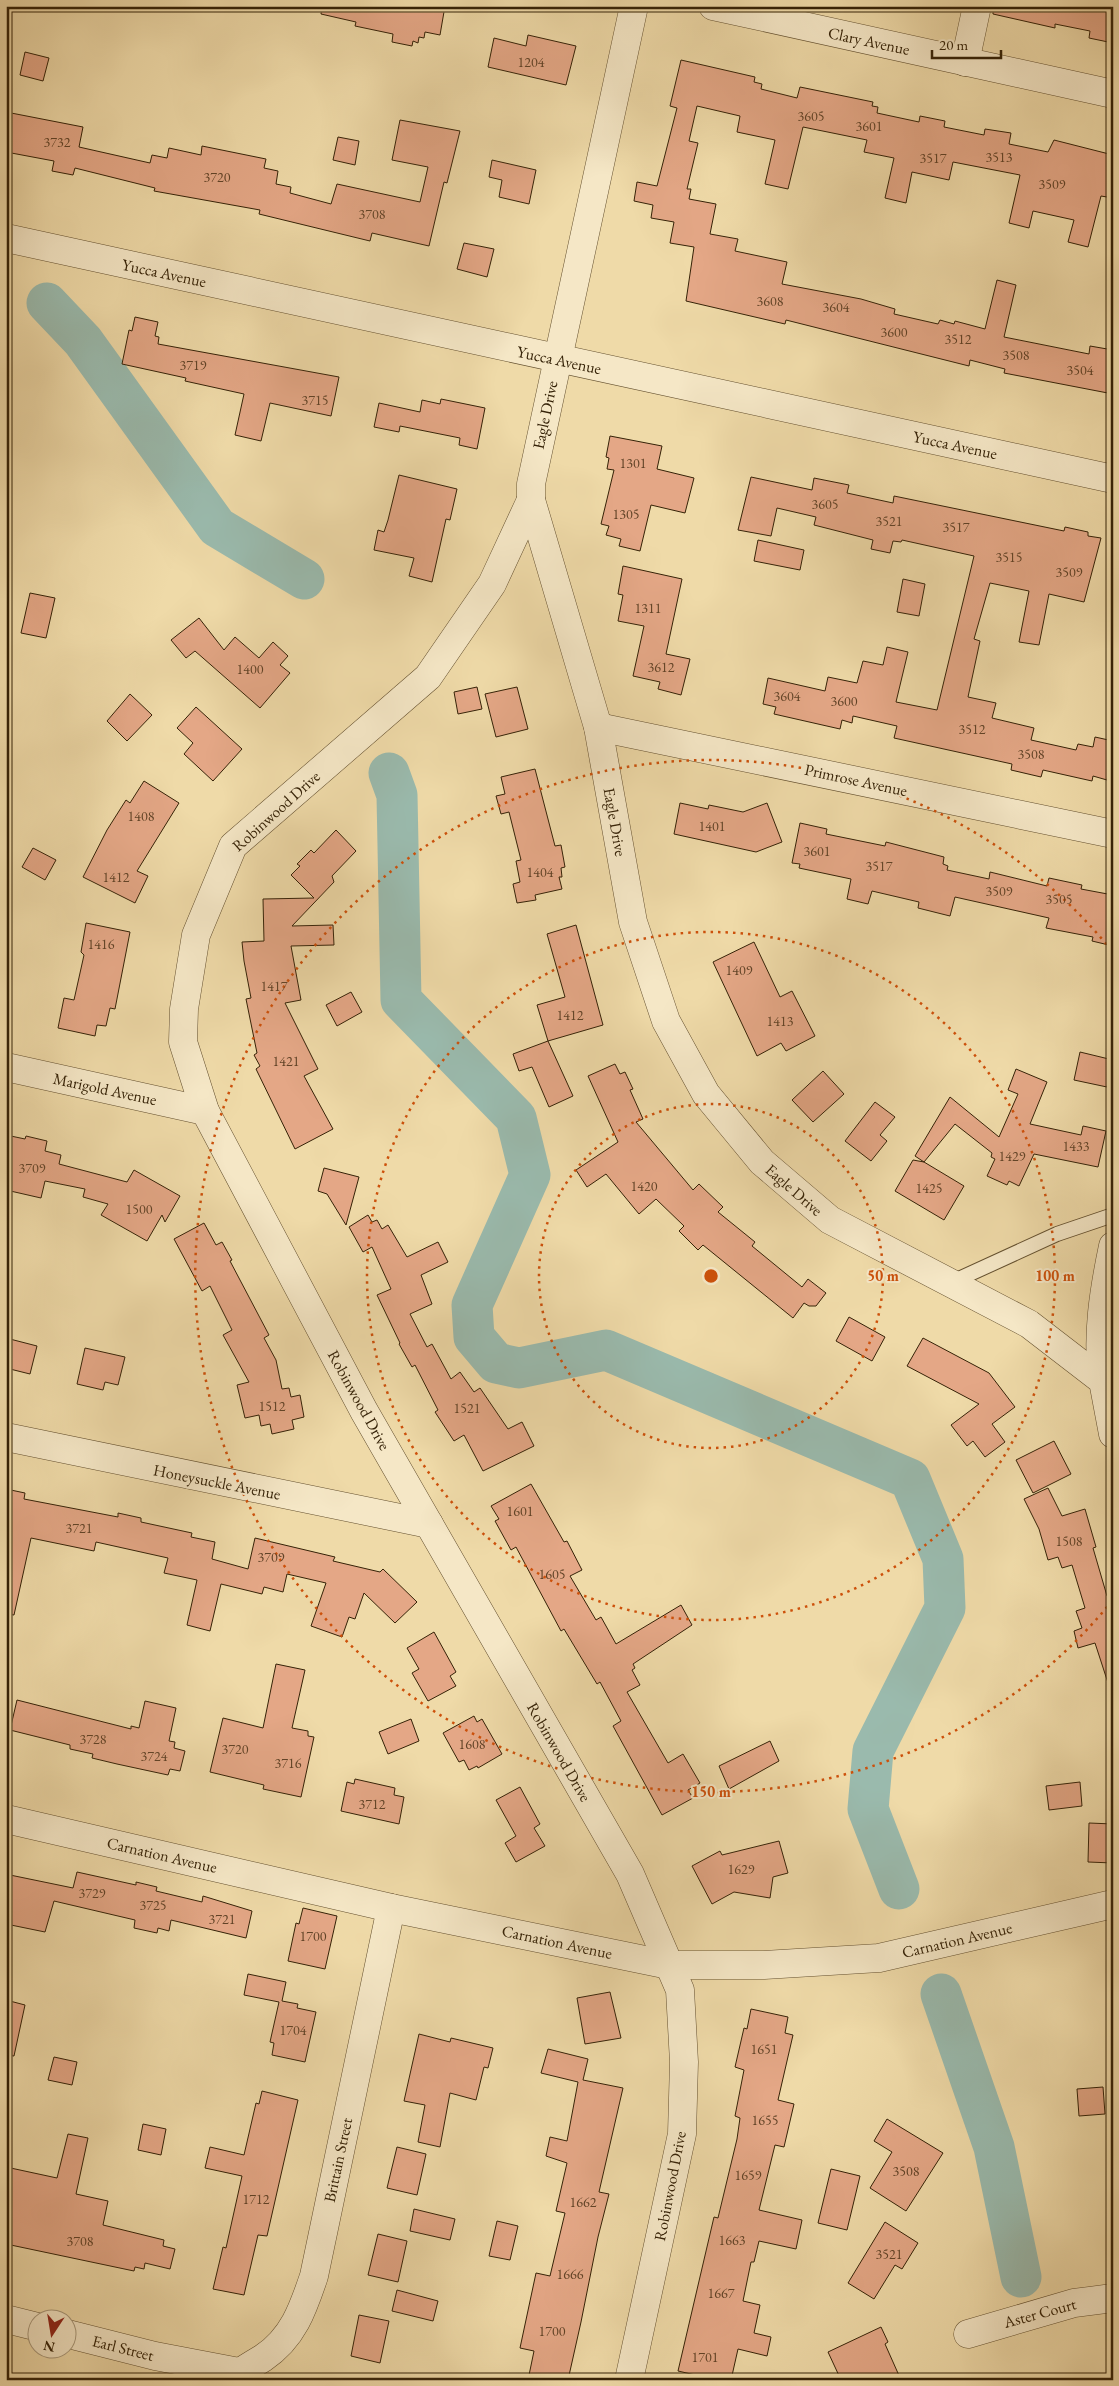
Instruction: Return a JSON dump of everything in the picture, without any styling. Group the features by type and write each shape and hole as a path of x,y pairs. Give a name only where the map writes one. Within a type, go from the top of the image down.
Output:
{"street":[{"name":"Eagle Drive","path":"634,6 530,484 531,500 598,727 633,922 666,1021 706,1094 762,1162 830,1220 949,1284 1029,1324 1108,1381"},
{"name":"Clary Avenue","path":"712,6 1113,94"},
{"path":"965,62 977,6"},
{"name":"Yucca Avenue","path":"6,238 1113,479"},
{"name":"Robinwood Drive","path":"531,500 492,584 428,677 233,846 196,935 184,1009 183,1042 205,1111 364,1411 630,1874 680,1990 684,2062 682,2134 629,2380"},
{"name":"Primrose Avenue","path":"598,727 1113,834"},
{"name":"Marigold Avenue","path":"6,1067 205,1111"},
{"path":"1113,1246 1104,1292 1101,1368 1108,1381 1113,1434"},
{"name":"Honeysuckle Avenue","path":"6,1437 429,1524"},
{"name":"Carnation Avenue","path":"6,1819 391,1908 669,1965 764,1966 879,1958 1113,1904"},
{"name":"Brittain Street","path":"235,2376 264,2358 284,2342 304,2307 314,2276 391,1908"},
{"name":"Aster Court","path":"968,2334 1074,2303 1113,2298"},
{"path":"6,2319 28,2324"},
{"name":"Earl Street","path":"78,2337 235,2376"}],"lane":[{"path":"949,1284 1057,1234 1113,1214"}],"building":[{"path":"322,6 445,6 440,35 425,32 424,38 419,37 418,43 413,41 412,46 392,42 393,34 355,26 356,22 321,14"},
{"path":"993,6 1113,6 1113,43 1089,38 1090,31 1055,24 1055,28 993,14"},
{"path":"528,35 576,46 566,85 488,67 494,38 526,46"},
{"path":"25,52 49,58 43,81 20,75"},
{"path":"681,60 755,77 754,82 762,84 761,89 797,98 800,87 873,102 872,106 878,107 877,113 919,122 920,116 945,121 944,127 984,135 985,129 1011,133 1009,144 1048,152 1054,140 1113,155 1113,198 1101,196 1088,247 1068,242 1074,220 1033,211 1029,228 1009,223 1020,175 953,162 949,180 912,172 906,203 885,198 894,158 864,152 867,140 803,127 788,189 765,184 775,140 737,132 740,116 697,106 689,141 698,143 687,189 691,189 689,199 716,204 710,234 738,239 735,251 787,262 782,284 861,299 895,309 894,314 938,324 940,320 954,324 955,321 985,329 997,280 1016,285 1004,337 1089,354 1090,346 1113,350 1113,394 1004,373 1005,369 970,360 969,366 786,320 785,324 686,301 694,247 670,243 674,222 651,218 653,205 634,201 637,182 657,186 677,108 670,106"},
{"path":"6,112 83,127 79,147 150,163 152,155 167,158 169,148 201,155 202,146 266,159 264,168 278,171 276,184 291,187 290,193 331,204 337,184 420,202 428,167 392,160 400,120 460,131 447,183 444,182 429,246 372,233 370,241 259,214 260,210 154,191 155,188 75,168 73,175 52,171 54,161 6,152"},
{"path":"338,137 359,141 355,165 333,160"},
{"path":"492,160 536,170 529,204 499,197 502,180 489,177"},
{"path":"464,243 494,249 487,277 457,269"},
{"path":"135,317 158,322 155,336 159,337 158,344 339,377 331,416 270,403 261,441 235,435 244,394 185,381 186,378 122,364 129,330 132,331"},
{"path":"441,399 485,408 477,449 459,445 460,438 400,426 399,432 374,427 379,403 420,412 422,400 440,404"},
{"path":"610,436 662,446 657,469 694,478 685,513 651,505 640,551 619,546 621,539 606,535 609,526 601,524 614,470 607,469 609,458 606,457"},
{"path":"399,475 457,489 450,520 446,519 432,582 409,576 414,558 374,550 378,530 384,532 388,520"},
{"path":"751,477 812,490 814,478 849,485 847,493 893,503 894,496 1064,531 1065,527 1088,532 1088,536 1101,538 1084,602 1049,594 1039,645 1019,642 1029,591 990,583 974,639 980,641 968,697 996,703 992,718 1034,728 1031,740 1076,750 1078,744 1093,747 1095,737 1113,741 1113,753 1107,780 1093,776 1092,781 1043,770 1041,777 1011,770 1012,764 894,738 897,726 853,716 852,723 842,720 840,729 774,714 776,707 763,704 768,678 825,691 828,677 857,683 863,661 883,665 887,647 908,652 896,702 937,710 974,556 902,540 901,542 893,541 890,553 871,549 873,540 814,525 816,517 777,508 771,536 738,530"},
{"path":"758,540 804,550 800,570 754,561"},
{"path":"623,566 682,579 666,654 690,659 681,695 658,689 660,682 633,676 644,626 618,621 623,595 618,594"},
{"path":"903,579 925,584 919,616 897,612"},
{"path":"30,593 55,598 46,638 21,633"},
{"path":"199,618 224,650 235,637 259,658 273,642 288,656 280,665 290,673 260,708 195,651 186,658 171,640"},
{"path":"477,687 482,709 458,714 454,692"},
{"path":"517,687 528,729 496,737 485,694"},
{"path":"130,694 152,715 127,741 107,721"},
{"path":"196,707 242,749 213,781 184,754 193,743 177,728"},
{"path":"535,769 555,846 561,845 565,867 561,868 562,877 559,877 562,889 535,895 536,900 517,903 513,884 520,882 516,861 521,860 509,812 501,814 496,796 505,794 501,777"},
{"path":"144,781 179,803 137,871 148,876 135,903 83,877 107,830 126,800 130,803"},
{"path":"680,803 708,809 709,805 743,812 767,803 782,842 756,852 674,834"},
{"path":"800,823 827,829 826,834 885,846 886,842 944,857 943,864 948,866 947,870 989,879 990,872 1047,886 1049,878 1082,885 1081,889 1113,895 1113,946 1092,941 1093,937 1046,928 1049,918 955,897 950,916 918,908 919,902 872,891 868,904 847,899 851,879 799,868 800,864 792,863"},
{"path":"336,830 356,851 332,876 334,882 292,926 333,925 334,945 291,946 301,1000 285,1003 318,1069 304,1076 333,1129 295,1149 256,1069 260,1066 254,1055 257,1053 246,999 251,998 242,942 264,941 263,899 314,898 291,875 300,866 297,864 311,850 314,853"},
{"path":"33,848 56,860 45,880 22,867"},
{"path":"86,923 130,932 115,1009 110,1008 106,1026 97,1025 95,1036 58,1028 64,998 74,1000 84,955 81,952"},
{"path":"576,925 603,1025 548,1041 537,1005 565,997 547,934"},
{"path":"754,942 780,997 792,991 815,1036 786,1051 781,1043 757,1056 713,962"},
{"path":"351,992 362,1012 337,1026 326,1005"},
{"path":"548,1041 573,1096 549,1107 532,1067 519,1071 513,1054"},
{"path":"1080,1052 1113,1060 1107,1087 1074,1080"},
{"path":"615,1064 620,1074 625,1072 633,1089 630,1090 643,1119 636,1122 693,1190 699,1184 723,1207 718,1212 755,1242 752,1246 802,1287 808,1279 826,1293 816,1306 809,1306 804,1303 793,1318 703,1245 698,1250 679,1231 684,1226 656,1199 639,1214 606,1174 587,1187 576,1170 618,1142 588,1076"},
{"path":"1016,1069 1047,1082 1030,1124 1081,1135 1083,1126 1106,1131 1098,1167 1034,1154 1019,1186 1009,1181 1007,1185 987,1176 995,1159 991,1157 992,1153 955,1124 924,1162 915,1156 950,1097 999,1137 1018,1094 1008,1090"},
{"path":"823,1071 844,1094 813,1122 792,1100"},
{"path":"875,1102 895,1117 880,1135 887,1141 871,1161 845,1141"},
{"path":"6,1135 25,1139 26,1136 47,1141 45,1151 61,1155 59,1164 127,1182 134,1170 180,1196 165,1222 162,1215 147,1241 101,1215 108,1204 83,1197 85,1189 45,1181 41,1198 6,1190"},
{"path":"913,1160 924,1162 964,1186 944,1220 895,1191"},
{"path":"324,1168 359,1177 346,1225 327,1194 318,1191"},
{"path":"368,1215 372,1222 377,1220 382,1229 388,1225 407,1257 438,1242 448,1262 421,1275 432,1304 410,1314 427,1347 432,1344 451,1379 460,1372 474,1392 480,1388 508,1429 522,1422 534,1446 483,1471 464,1435 454,1441 435,1412 438,1410 415,1365 412,1367 399,1344 377,1295 391,1289 372,1247 363,1252 349,1227"},
{"path":"204,1223 216,1245 222,1242 269,1335 264,1338 276,1360 282,1389 289,1388 291,1397 300,1395 304,1417 292,1420 294,1429 272,1434 270,1424 261,1426 259,1415 245,1418 237,1385 249,1382 223,1335 232,1330 210,1286 202,1291 174,1239"},
{"path":"849,1317 885,1337 872,1361 836,1341"},
{"path":"6,1338 37,1346 30,1374 6,1368"},
{"path":"923,1338 989,1373 1015,1407 992,1424 1005,1442 985,1457 973,1441 967,1446 951,1425 979,1404 907,1366"},
{"path":"85,1348 125,1357 118,1385 105,1382 103,1390 77,1384"},
{"path":"1054,1441 1071,1474 1033,1493 1016,1460"},
{"path":"531,1484 564,1542 567,1541 582,1570 570,1576 596,1620 601,1617 616,1644 681,1605 692,1625 633,1664 635,1668 632,1670 640,1685 627,1692 668,1763 683,1754 700,1783 688,1790 693,1798 662,1815 613,1726 621,1721 600,1682 597,1684 564,1629 561,1631 516,1547 511,1550 495,1521 499,1519 491,1506"},
{"path":"1048,1488 1062,1516 1085,1509 1096,1547 1093,1548 1107,1596 1113,1594 1113,1685 1109,1686 1095,1643 1078,1648 1074,1631 1082,1628 1076,1611 1085,1608 1072,1565 1062,1568 1058,1557 1048,1560 1039,1529 1024,1499"},
{"path":"6,1489 25,1493 24,1499 118,1517 118,1513 141,1518 141,1522 192,1533 191,1537 215,1542 212,1559 248,1569 255,1538 335,1557 333,1561 380,1572 383,1569 417,1602 395,1623 364,1593 355,1619 349,1617 342,1637 311,1626 326,1583 287,1574 283,1592 264,1587 262,1594 221,1584 210,1631 187,1625 197,1580 164,1573 168,1558 96,1542 94,1551 31,1538 14,1615 6,1614"},
{"path":"434,1632 456,1672 450,1676 456,1686 428,1701 412,1673 419,1669 407,1648"},
{"path":"276,1664 305,1670 292,1728 308,1731 308,1736 314,1737 301,1797 263,1789 264,1785 210,1772 223,1718 263,1728"},
{"path":"17,1700 131,1729 131,1726 139,1728 145,1701 176,1708 169,1741 175,1742 174,1748 185,1751 180,1771 170,1769 168,1775 92,1758 93,1754 70,1749 70,1745 10,1730"},
{"path":"474,1716 477,1722 482,1719 502,1754 478,1768 477,1766 469,1770 464,1760 459,1762 443,1733"},
{"path":"411,1719 419,1741 388,1754 379,1732"},
{"path":"770,1741 779,1761 729,1789 719,1766"},
{"path":"355,1779 395,1788 394,1795 404,1797 399,1824 341,1811 347,1782 354,1784"},
{"path":"1080,1782 1082,1806 1049,1810 1046,1786"},
{"path":"520,1787 540,1824 534,1828 545,1846 516,1862 505,1843 516,1836 496,1800"},
{"path":"1089,1823 1113,1824 1113,1863 1088,1862"},
{"path":"779,1841 788,1873 773,1877 770,1898 734,1892 712,1904 692,1866 720,1851 722,1855"},
{"path":"77,1872 136,1885 136,1882 157,1887 156,1891 202,1902 203,1896 252,1911 246,1938 171,1920 169,1931 158,1928 157,1933 134,1928 135,1920 54,1901 45,1932 6,1924 6,1891 10,1875 73,1888"},
{"path":"303,1908 337,1916 325,1969 288,1961 296,1923 299,1924"},
{"path":"248,1974 286,1982 282,2001 298,2004 297,2008 316,2012 305,2062 272,2055 274,2043 270,2042 279,2002 244,1995"},
{"path":"610,1992 621,2038 585,2044 577,1998"},
{"path":"6,2000 25,2005 14,2056 6,2055"},
{"path":"751,2009 788,2017 785,2033 793,2035 778,2100 794,2104 784,2147 775,2145 759,2210 802,2220 796,2249 759,2241 754,2262 751,2262 743,2301 760,2305 754,2333 771,2337 767,2356 738,2349 731,2380 717,2380 678,2371 714,2217 718,2218 737,2139 740,2118 735,2116 744,2070 735,2067 744,2028 747,2029"},
{"path":"419,2034 450,2042 451,2038 493,2048 488,2068 484,2067 476,2100 450,2093 440,2147 418,2142 425,2105 404,2101"},
{"path":"548,2049 588,2059 583,2080 623,2088 599,2192 609,2194 568,2380 528,2380 534,2351 520,2348 536,2273 550,2276 565,2213 556,2211 567,2163 546,2156 550,2137 567,2141 578,2082 541,2073"},
{"path":"54,2057 77,2062 72,2085 48,2080"},
{"path":"1103,2087 1105,2114 1079,2116 1077,2089"},
{"path":"262,2091 298,2100 267,2236 258,2235 244,2295 213,2289 223,2247 226,2248 242,2176 205,2168 210,2147 244,2155 256,2103 259,2104"},
{"path":"887,2119 943,2153 906,2211 870,2188 892,2152 874,2141"},
{"path":"143,2124 166,2129 161,2155 138,2150"},
{"path":"68,2134 88,2138 76,2194 108,2201 103,2225 164,2240 163,2246 175,2249 170,2269 145,2263 144,2269 135,2267 134,2271 6,2244 6,2167 57,2178"},
{"path":"397,2147 426,2154 417,2195 387,2188"},
{"path":"831,2169 860,2176 847,2230 818,2223"},
{"path":"414,2209 455,2219 450,2240 410,2231"},
{"path":"497,2221 518,2226 510,2260 489,2256"},
{"path":"885,2222 918,2243 902,2269 895,2265 874,2299 848,2283"},
{"path":"378,2234 407,2241 398,2282 368,2275"},
{"path":"397,2290 438,2301 433,2321 392,2311"},
{"path":"359,2315 389,2321 380,2363 351,2356"},
{"path":"881,2327 888,2342 885,2344 901,2380 841,2380 828,2352"}],"waterway":[{"path":"47,303 83,341 217,527 304,579"},
{"path":"389,773 397,795 401,1000 516,1118 530,1175 472,1305 474,1337 496,1363 519,1368 606,1350 910,1479 943,1559 945,1608 873,1751 868,1809 899,1889"},
{"path":"941,1994 994,2147 1021,2277"}]}
